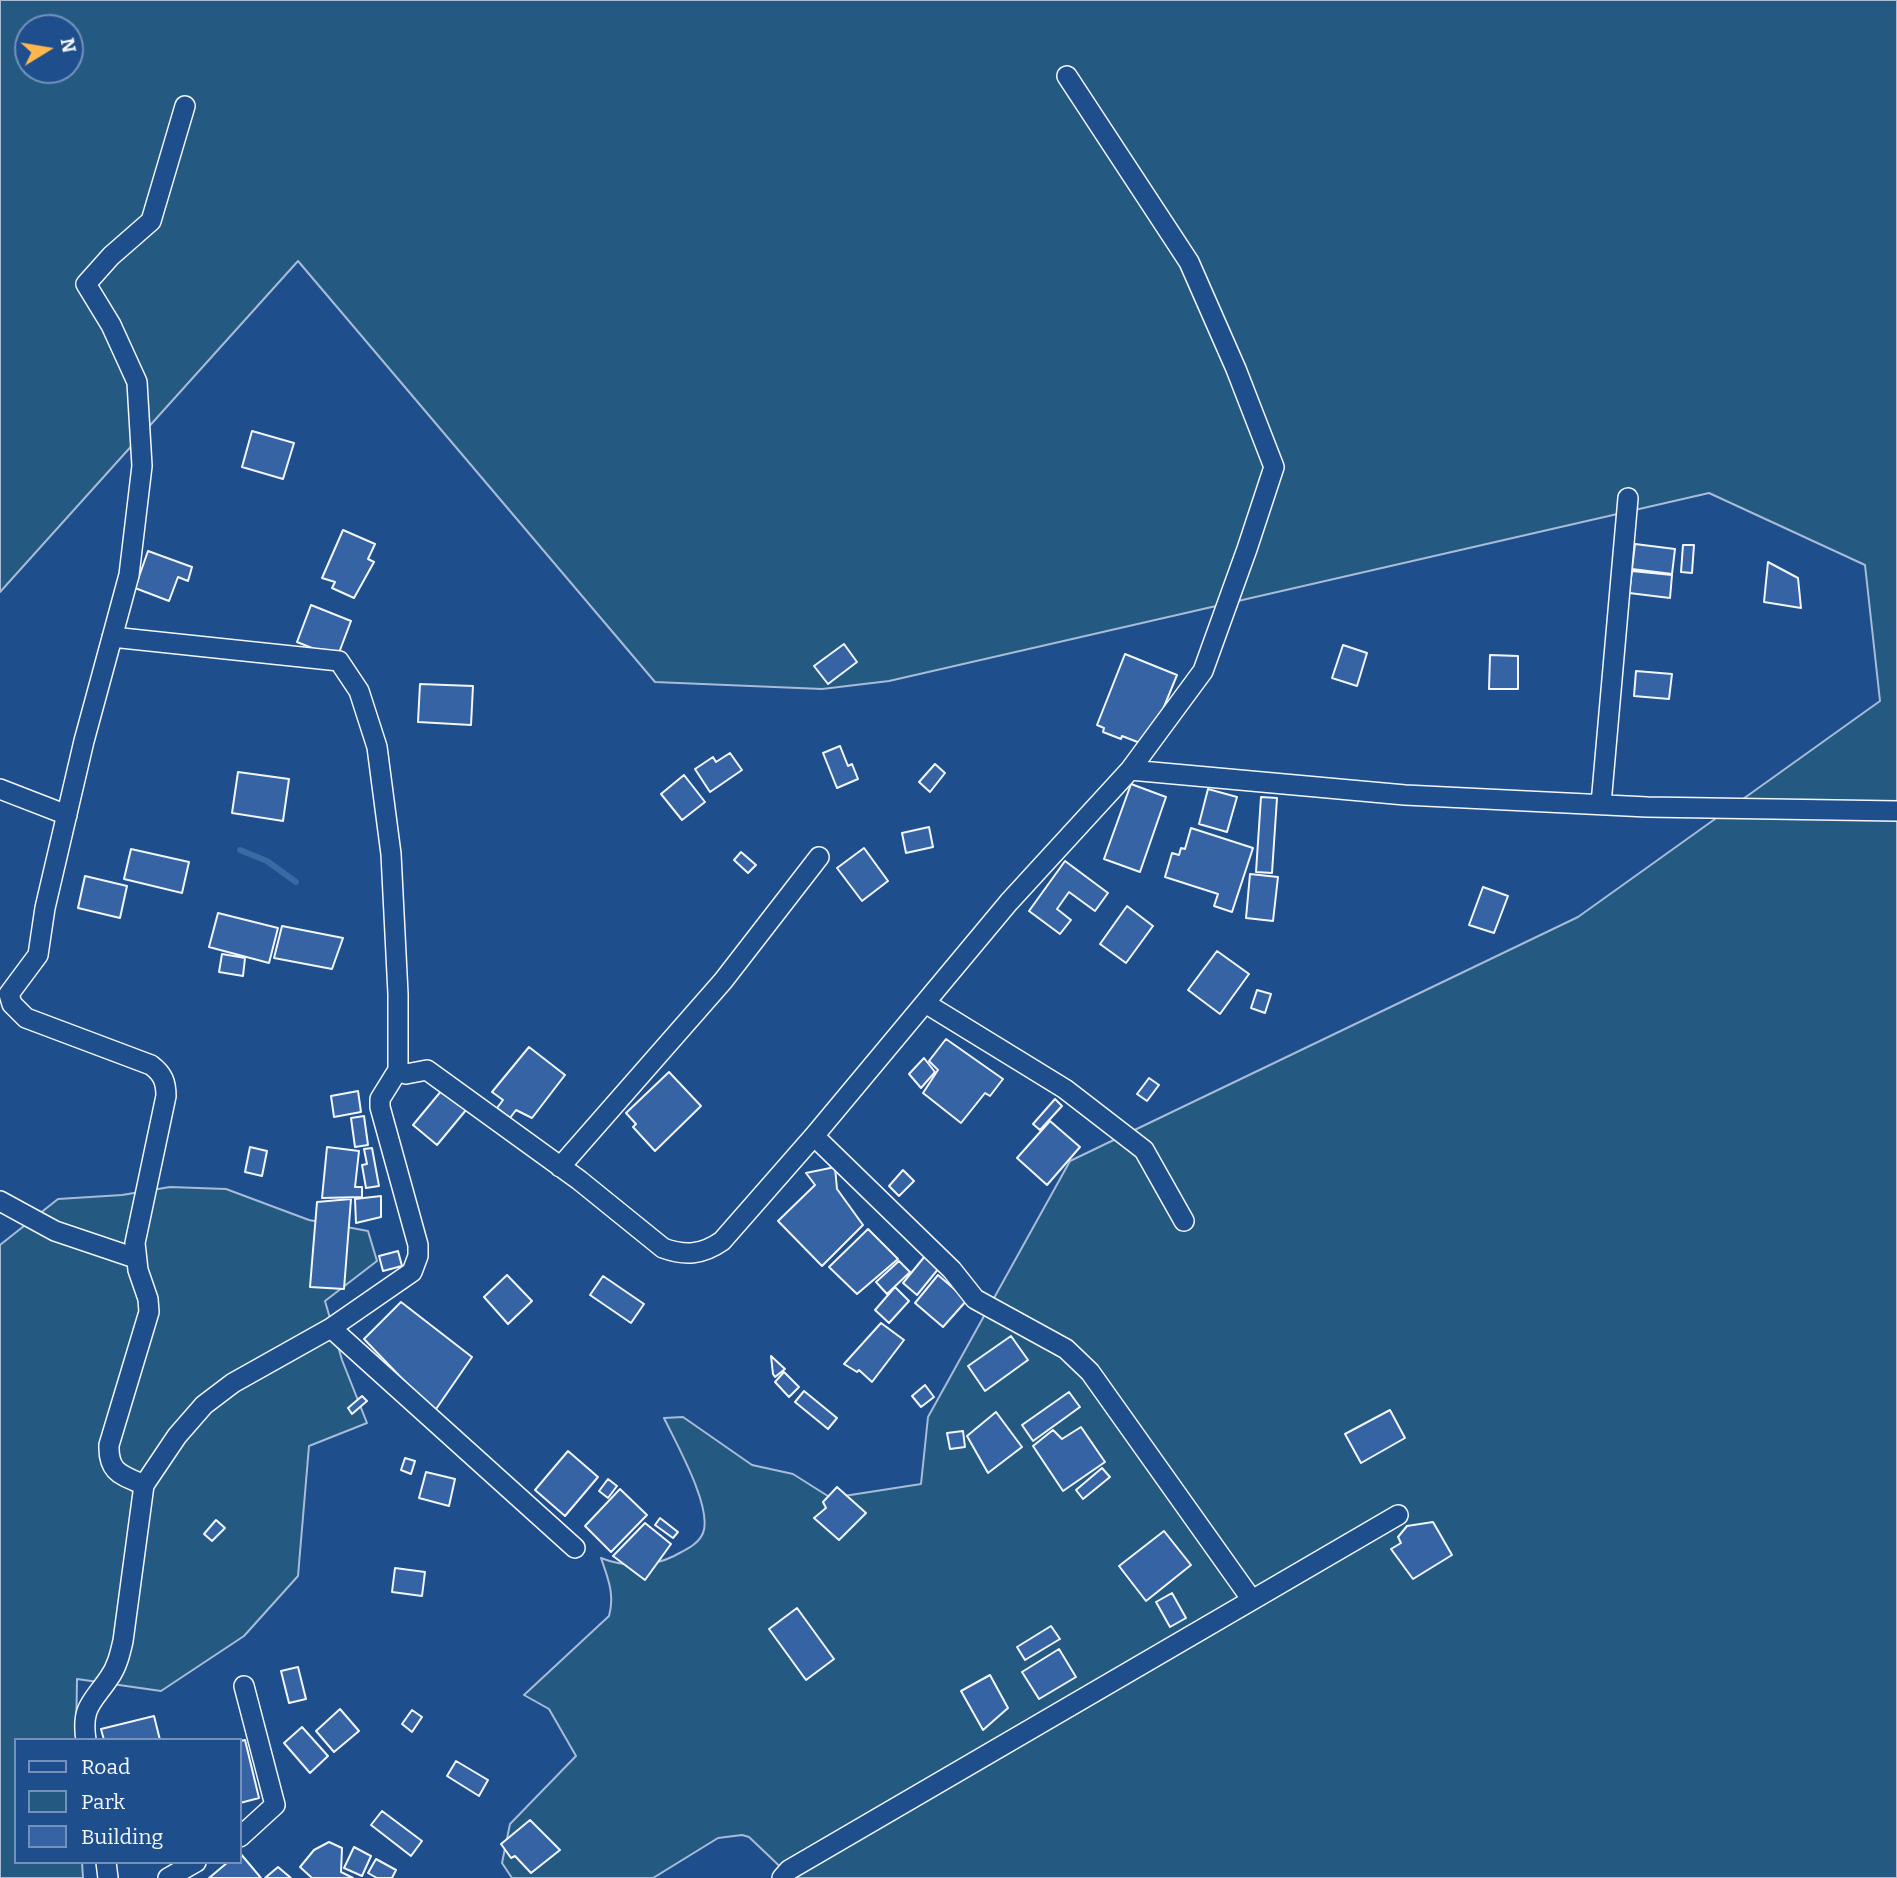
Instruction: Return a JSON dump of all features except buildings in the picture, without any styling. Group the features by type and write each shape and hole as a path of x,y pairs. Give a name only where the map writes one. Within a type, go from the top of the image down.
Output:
{"street":[{"path":"398,1070 407,1074 427,1070 579,1180 663,1248 679,1254 710,1250 722,1241 814,1136 1009,902 1130,770 1203,671 1274,467 1236,369 1189,262 1067,76"},
{"path":"144,1485 120,1474 108,1457 109,1445 149,1312 148,1299 135,1258 135,1243 166,1096 166,1083 160,1071 151,1065 26,1018 12,1004 9,994 38,955 45,908 67,815 129,575 142,466 137,382 111,325 86,284 111,256 150,221 185,106"},
{"path":"1601,804 1628,498"},
{"path":"86,1738 84,1726 88,1704 110,1677 118,1662 123,1641 144,1485 177,1436 204,1405 233,1383 331,1328 412,1272 418,1256 418,1245 380,1107 380,1099 398,1070 398,994 391,854 377,747 359,691 339,661 112,637"},
{"path":"1130,770 1405,795 1601,804 1897,811"},
{"path":"0,789 67,815"},
{"path":"560,1167 723,981 819,857"},
{"path":"925,1003 1066,1088 1144,1150 1184,1221"},
{"path":"814,1136 952,1270 975,1299 1066,1349 1090,1372 1252,1600"},
{"path":"0,1201 55,1231 135,1258"},
{"path":"331,1328 575,1548"},
{"path":"782,1878 789,1870 1398,1515"},
{"path":"242,1835 275,1805 244,1686"},
{"path":"168,1878 192,1864"}],"green space":[{"path":"0,0 1897,0 1897,1878 792,1878 749,1837 742,1835 718,1838 653,1878 512,1878 502,1863 510,1824 576,1756 549,1709 524,1695 609,1616 611,1594 601,1558 628,1564 665,1560 691,1547 703,1533 705,1522 698,1492 664,1418 683,1417 752,1465 793,1474 831,1498 921,1484 928,1417 1070,1161 1578,917 1880,701 1865,565 1709,493 889,681 822,689 655,682 298,261 0,592"},
{"path":"170,1187 226,1189 309,1220 368,1231 377,1261 325,1301 342,1360 367,1423 309,1446 298,1576 244,1636 161,1691 77,1679 76,1738 14,1738 14,1864 82,1864 83,1878 0,1878 0,1245 58,1199 122,1195"}],"waterway":[{"path":"240,850 267,861 296,882"}]}
